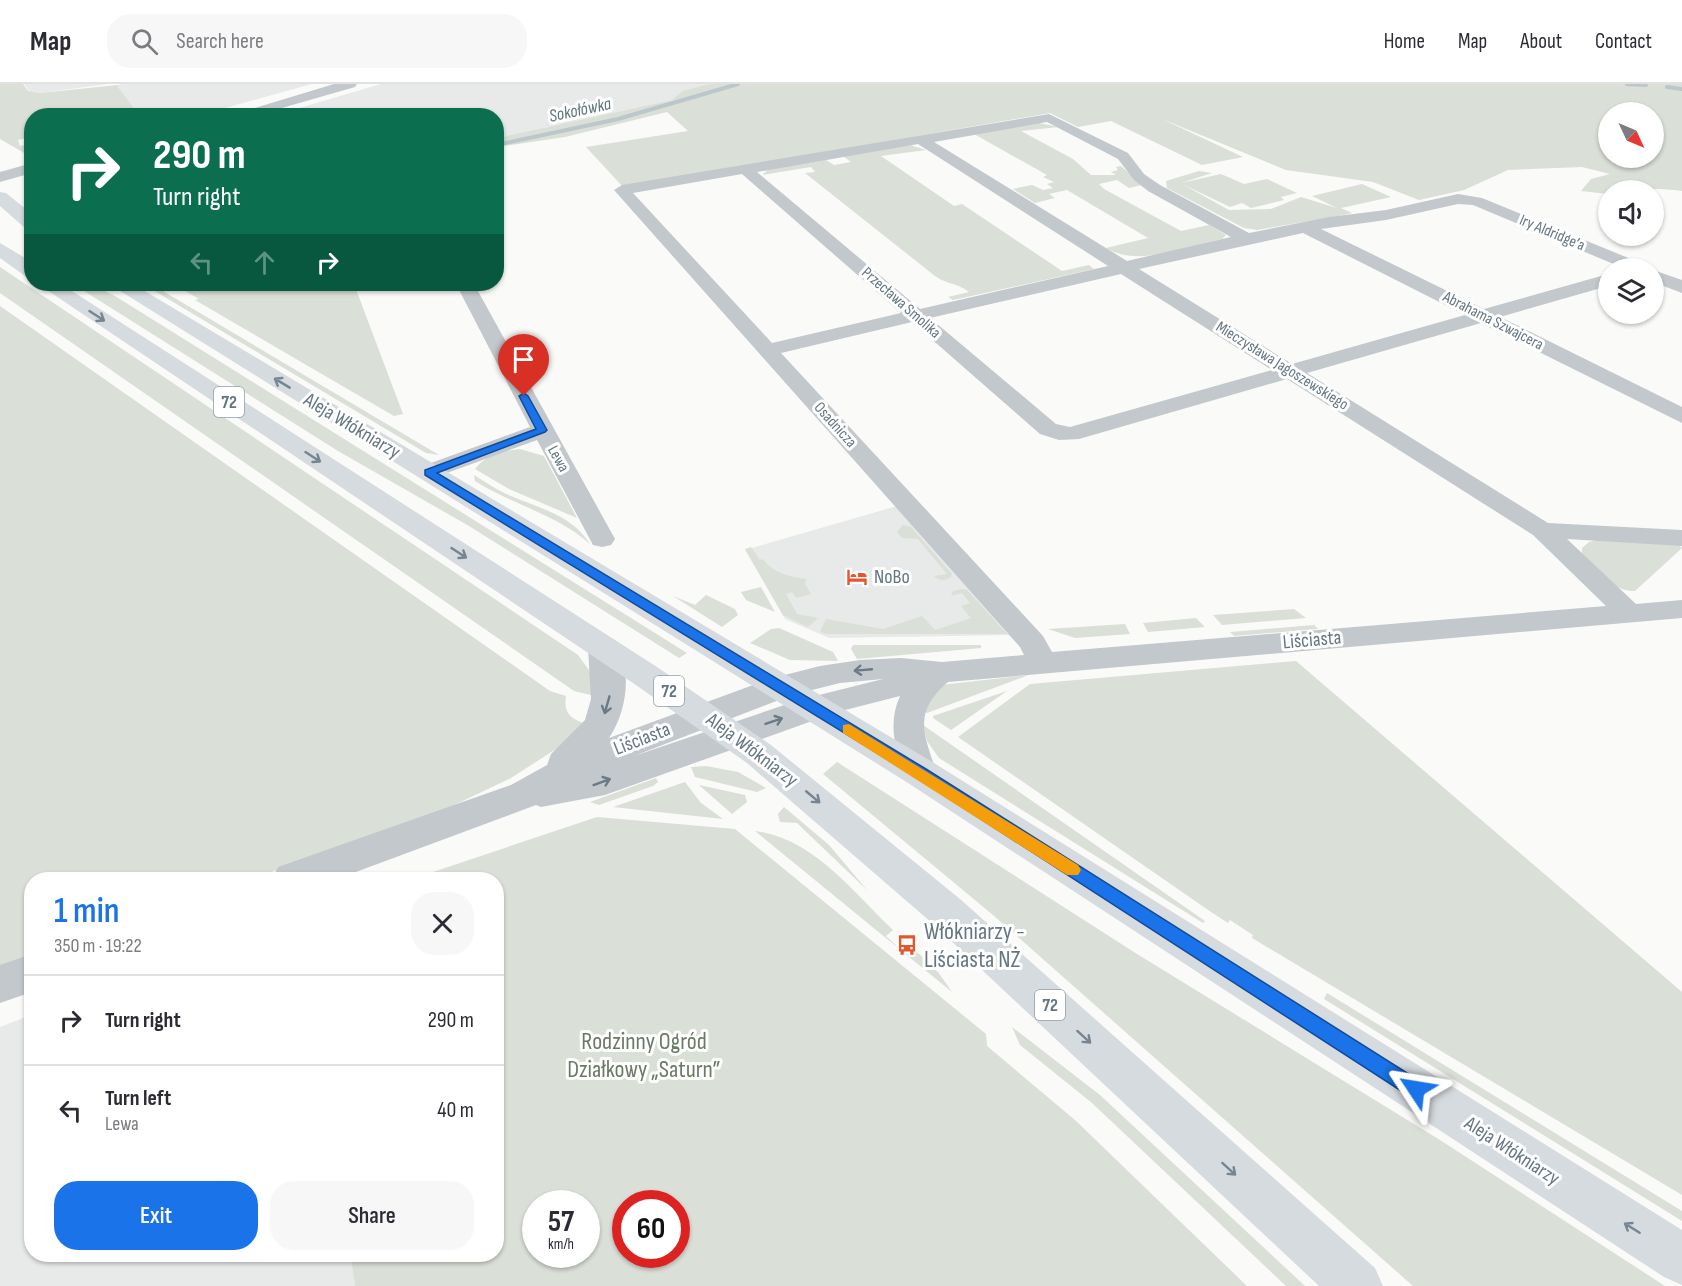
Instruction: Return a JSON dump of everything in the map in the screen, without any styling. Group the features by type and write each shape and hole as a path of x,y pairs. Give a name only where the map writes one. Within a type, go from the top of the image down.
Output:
{"main road":[{"path":"0,197 24,217"},
{"path":"0,249 24,266"},
{"name":"Aleja Włókniarzy","path":"59,291 720,725 804,790 946,911 1357,1286"},
{"name":"Aleja Włókniarzy","path":"131,291 921,773 1682,1259"}],"street":[{"path":"264,108 350,84"},
{"path":"745,170 1049,118 1123,156 1139,177 1154,188 1247,239"},
{"name":"Mieczysława Jagoszewskiego","path":"921,140 1542,530 1628,612"},
{"path":"0,177 24,170"},
{"name":"Osadnicza","path":"745,170 622,190 1033,643 1042,663"},
{"name":"Przecława Smolika","path":"745,170 1048,429 1071,434 1290,371"},
{"path":"0,185 24,179"},
{"name":"Iry Aldridge’a","path":"1305,227 1386,215 1466,199 1612,258"},
{"path":"766,350 1305,227"},
{"name":"Abrahama Szwajcera","path":"1305,227 1682,416"},
{"path":"1664,280 1682,287"},
{"path":"1290,371 1598,283"},
{"name":"Lewa","path":"469,291 602,539"},
{"path":"428,472 542,430"},
{"path":"497,447 522,445 555,454"},
{"path":"1542,530 1682,538"},
{"name":"Liściasta","path":"720,725 814,707 942,672 1682,609"},
{"path":"524,795 571,758 602,722 611,686 604,648"},
{"name":"Liściasta","path":"311,872 524,795 592,785 720,725 780,687 852,671 902,667 942,672"},
{"path":"921,773 909,734 908,715 916,693 942,672"},
{"path":"0,984 24,976"}],"shaded area":[{"path":"24,84 108,84 40,93 29,91"},
{"path":"127,84 312,84 225,108 84,108 75,93"},
{"path":"381,84 711,84 682,91 672,100 504,136 504,108 299,108"},
{"path":"897,506 1016,635 829,638 785,619 745,550"},
{"path":"24,1018 24,1262 351,1262 355,1286 0,1286 0,1027"}],"green space":[{"path":"0,84 23,84 28,91 40,93 127,84 117,86 134,108 24,108 24,139 18,140 20,146 24,145 24,153 0,139"},
{"path":"709,84 1682,84 1682,191 1664,190 1664,180 1598,180 1598,193 1581,191 1591,179 1610,174 1582,167 1508,170 1464,190 1419,200 1373,182 1286,170 1162,119 1243,157 1202,165 1111,121 1078,127 1050,113 623,187 586,147 688,131 667,112 565,137 504,146 504,136 672,100 682,91"},
{"path":"1039,123 1059,127 1021,131 1073,159 1091,175 1116,175 1111,172 1118,170 1116,167 1121,166 1142,185 1129,188 1117,180 1099,184 1104,189 1181,231 1209,225 1226,235 1222,239 1148,256 1119,254 1106,248 1148,238 1067,190 1049,194 1055,198 1035,203 1013,189 1032,185 1043,190 1053,188 1047,184 1054,182 1043,177 1047,175 974,134"},
{"path":"910,145 926,150 881,156 954,206 962,204 1062,271 1089,265 1094,269 953,300 948,297 969,292 935,276 805,173 815,172 811,167 762,175 769,169 826,160 834,165 851,162 843,156"},
{"path":"1199,171 1212,173 1181,183 1221,174 1244,184 1267,179 1297,193 1281,197 1284,200 1251,208 1242,203 1230,207 1182,184 1229,210 1271,209 1301,197 1337,208 1312,196 1362,184 1391,197 1341,208 1352,213 1344,215 1257,230 1244,228 1167,188 1166,181"},
{"path":"0,267 24,283 24,291 36,291 578,655 594,677 595,696 574,691 0,293"},
{"path":"84,291 105,291 115,296 687,653 679,658 469,526 338,451"},
{"path":"155,291 163,291 439,455 426,453"},
{"path":"185,291 357,291 403,414 394,416 195,300 199,299"},
{"path":"0,306 550,691 566,696 565,702 569,714 586,724 570,740 511,778 429,817 271,872 24,872 24,960 0,969"},
{"path":"520,449 544,456 577,518 509,489 475,469 484,460 501,452"},
{"path":"474,475 506,494 565,519 583,534 590,544 549,517 475,481"},
{"path":"903,525 911,527 952,574 951,577 942,580 934,576 947,574 918,539 902,538 897,532"},
{"path":"1598,540 1678,544 1682,548 1635,591 1613,584 1582,555 1582,548 1589,542"},
{"path":"751,547 760,560 763,559 771,568 806,579 805,584 811,594 796,598 792,592 786,594 797,614 818,618 808,627 783,615 745,549"},
{"path":"761,587 775,612 746,600 741,592"},
{"path":"967,590 1007,634 826,634 820,632 826,619 883,629 922,616 935,630 971,618 961,606 970,603 962,593 951,596 953,591"},
{"path":"706,595 735,609 738,615 722,627 673,596 695,605"},
{"path":"1294,609 1306,618 1222,625 1213,615"},
{"path":"1196,618 1205,627 1148,632 1143,623"},
{"path":"1125,624 1130,634 1075,638 1048,629"},
{"path":"1314,625 1318,629 1234,636 1230,632"},
{"path":"779,628 833,652 838,661 790,660 750,643 771,629"},
{"path":"853,645 981,645 981,648 857,659 851,649"},
{"path":"1296,661 1682,992 1682,1195 1252,938 1253,935 1230,920 1228,923 958,737 1030,684"},
{"path":"1029,675 927,713 923,710 941,685"},
{"path":"1007,691 951,730 933,718 933,716"},
{"path":"923,725 1205,921 1203,923 939,758 927,741"},
{"path":"837,762 1137,954 1440,1140 1665,1286 1413,1286 993,915 823,774"},
{"path":"706,766 738,772 766,788 757,792 695,777 691,767"},
{"path":"656,778 658,782 653,786 599,805 590,802"},
{"path":"685,782 701,803 723,819 613,807"},
{"path":"699,785 745,795 747,802 732,814"},
{"path":"784,807 829,845 867,890 797,823 780,822 778,814"},
{"name":"Rodzinny Ogród Działkowy „Saturn”","path":"597,817 735,829 986,1034 987,1046 1075,1120 1247,1286 355,1286 351,1262 504,1262 504,872 433,872"},
{"path":"755,831 776,836 814,855 893,930 886,936 902,951"},
{"path":"912,947 938,972 952,992 904,953"},
{"path":"1327,993 1682,1211 1682,1221 1324,999"},
{"path":"1012,1027 1100,1095 1305,1286 1286,1286 1092,1103 1020,1045"}],"waterway":[{"name":"Sokołówka","path":"504,143 618,119 738,84"},
{"name":"Sokołówka","path":"1627,84 1646,85"},
{"name":"Sokołówka","path":"1667,87 1682,89"}],"slow traffic":[{"path":"849,729 1073,870"}],"place":[{"name":"NoBo","path":"857,577"},
{"name":"Włókniarzy - Liściasta NŻ","path":"907,945"}],"route":[{"path":"524,396 542,430 428,472 921,773 1416,1089"}]}
